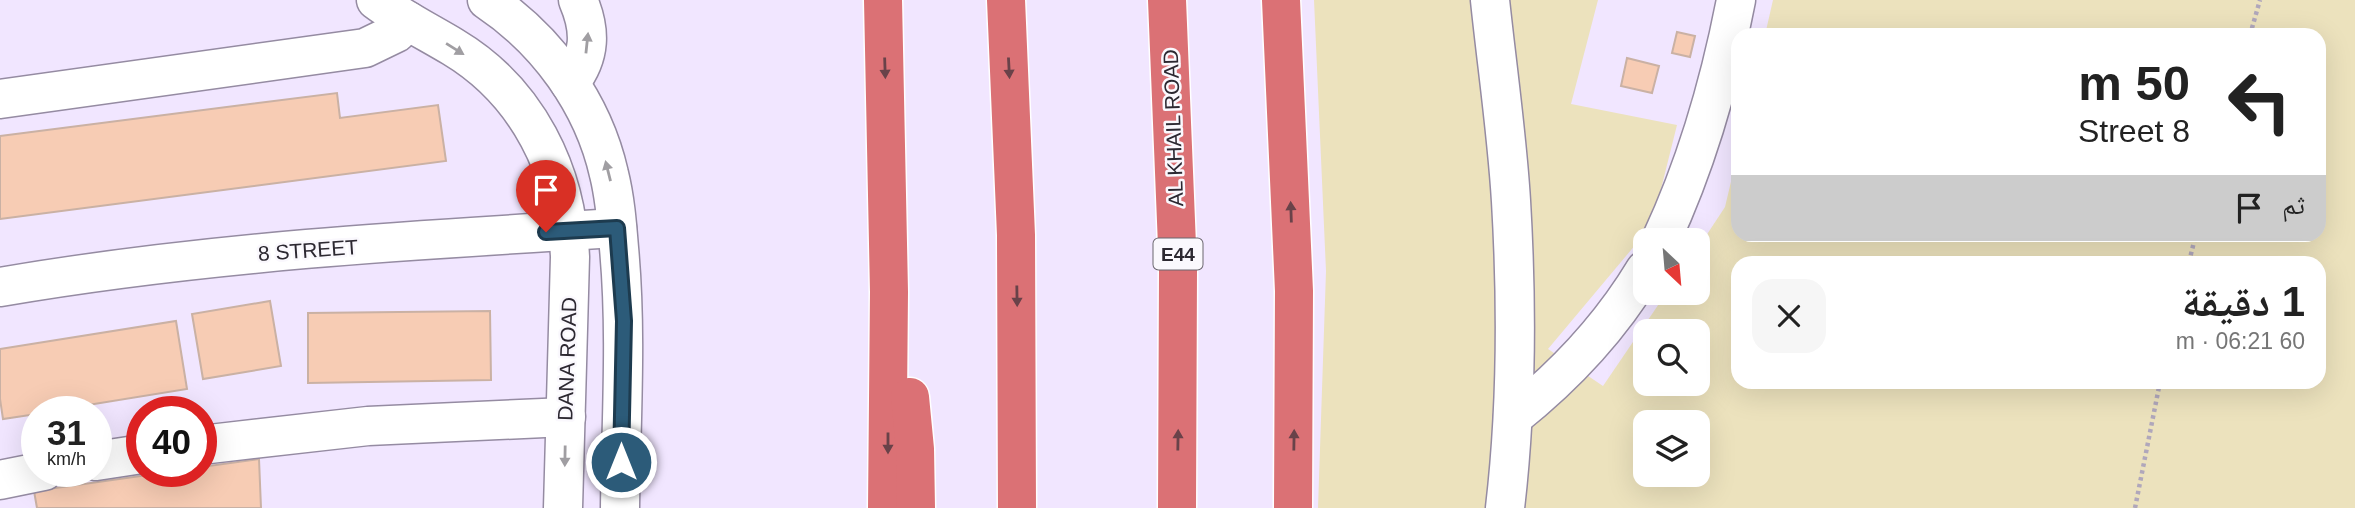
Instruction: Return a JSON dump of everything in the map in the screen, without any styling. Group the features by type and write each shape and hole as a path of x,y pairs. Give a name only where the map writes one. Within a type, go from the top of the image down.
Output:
{"highway":[{"path":"883,0 889,292 887,508"},
{"path":"1006,0 1016,235 1017,508"},
{"name":"AL KHAIL ROAD","path":"1167,0 1178,270 1177,508"},
{"path":"1281,0 1294,291 1293,508"},
{"path":"889,292 899,330 912,410 916,508"}],"street":[{"name":"DANA ROAD","path":"376,0 477,64 517,103 547,151 557,177 569,231 570,257 563,508"},
{"path":"487,0 528,32 551,56 570,82 599,142 609,173 617,228 624,321 620,508"},
{"path":"570,82 579,72 588,45 589,31 578,0"},
{"path":"1490,0 1515,271 1513,417 1506,508"},
{"path":"1666,228 1687,180 1715,95 1736,0"},
{"path":"0,99 365,48 396,33 408,21"},
{"name":"8 STREET","path":"0,287 216,257 617,228"},
{"path":"1513,417 1577,361 1605,328 1633,287"},
{"path":"217,443 368,426 566,417"},
{"path":"0,480 21,476"}],"path":[{"path":"2251,28 2260,0"},
{"path":"2135,508 2159,389"}],"sand":[{"path":"1314,0 1598,0 1571,104 1677,125 1652,225 1649,228 1633,228 1633,248 1548,349 1603,386 1633,342 1633,396 1710,396 1710,319 1649,319 1658,305 1710,305 1710,230 1725,207 1731,182 1731,242 2326,242 2326,28 1767,28 1773,0 2355,0 2355,508 1318,508 1326,271"}],"building":[{"path":"1677,32 1695,36 1690,57 1672,53"},
{"path":"1627,58 1659,66 1652,93 1621,86"},
{"path":"337,93 340,118 438,105 446,161 0,219 0,136"},
{"path":"270,301 281,366 203,379 192,314"},
{"path":"490,311 491,380 308,383 308,313"},
{"path":"176,321 187,389 126,396 126,399 112,401 112,396 21,396 21,416 3,419 0,399 0,349"},
{"path":"259,459 261,508 37,508 34,491 62,487 112,487 112,480 126,478 126,487 217,487 217,465"}],"route":[{"path":"546,232 617,228 624,321 621,462"}]}
